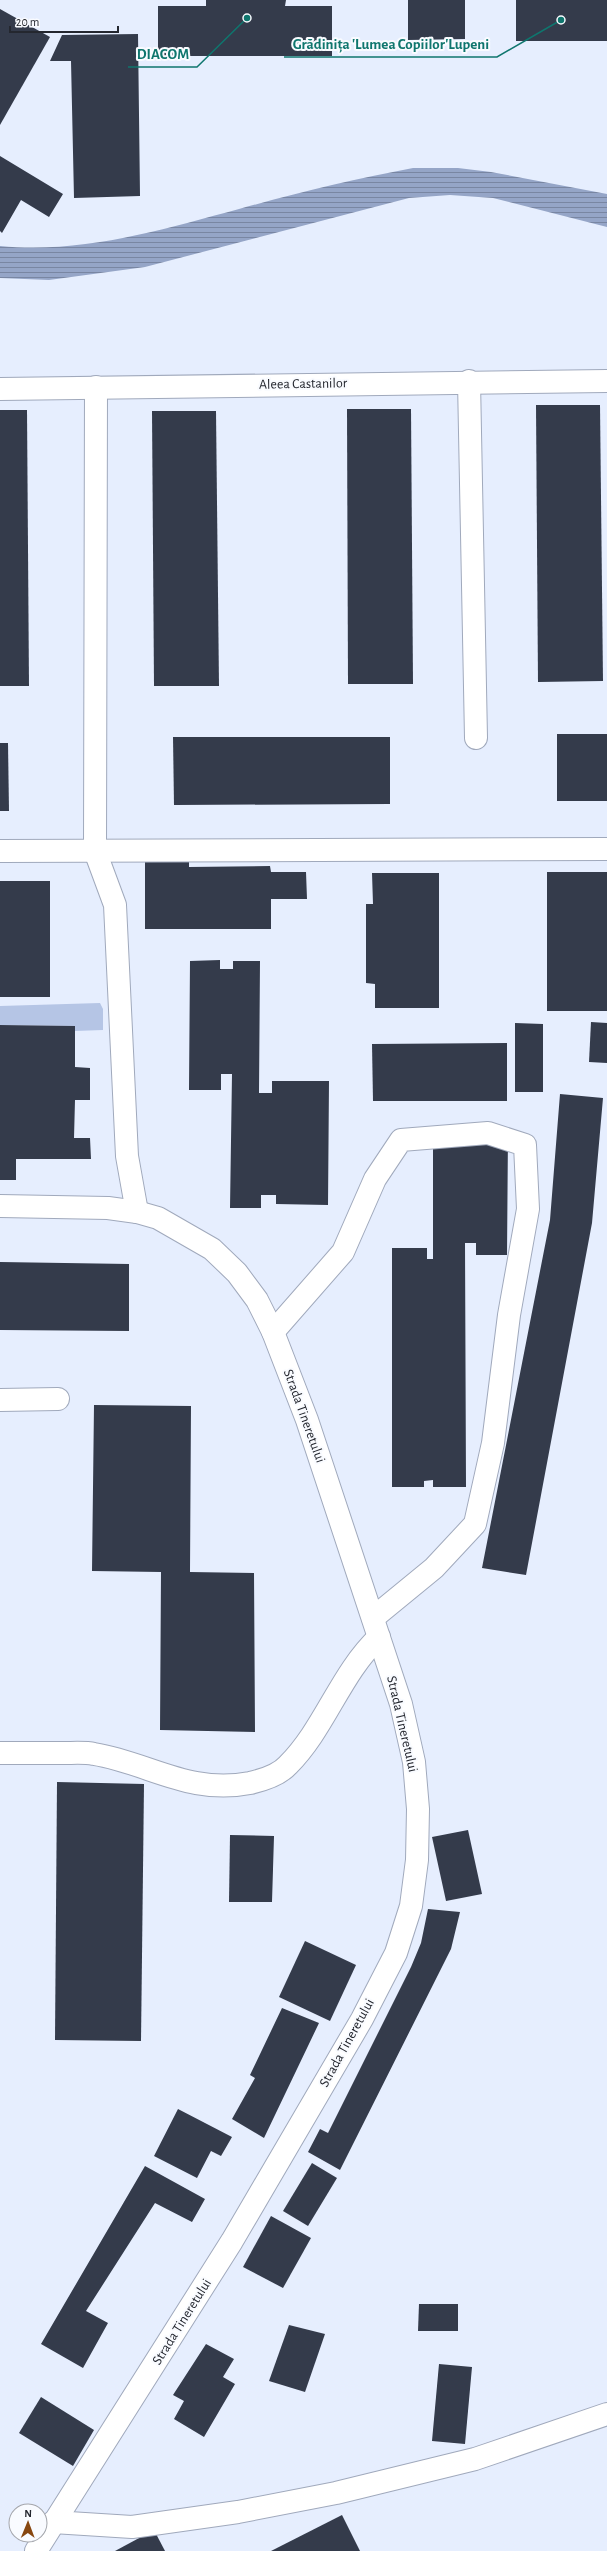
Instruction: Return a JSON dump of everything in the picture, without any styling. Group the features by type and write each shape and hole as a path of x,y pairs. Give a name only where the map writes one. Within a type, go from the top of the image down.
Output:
{"street":[{"name":"Aleea Castanilor","path":"0,389 469,381 607,381"},
{"path":"469,381 476,738"},
{"path":"96,387 95,851 115,904 127,1156 137,1212"},
{"path":"0,851 607,849"},
{"path":"0,1754 93,1753 123,1761 165,1777 197,1784 234,1786 263,1780 287,1766 308,1740 350,1670 363,1652 376,1628 474,1524 493,1443 509,1315 528,1209 525,1145 488,1133 401,1140 375,1180 343,1252 273,1332"},
{"name":"Strada Tineretului","path":"0,1206 108,1208 137,1212 172,1225 212,1249 237,1273 257,1300 273,1332 307,1420 376,1628 404,1719 414,1762 418,1809 417,1860 411,1906 396,1953 362,2019 232,2241 132,2403 53,2522 36,2551"},
{"path":"0,1400 58,1399"},
{"path":"53,2522 132,2527 238,2512 328,2494 475,2459 607,2414"}],"shaded area":[{"path":"413,168 458,168 491,172 607,194 607,227 493,198 450,195 409,198 145,267 49,280 0,278 0,246 31,248 61,247 121,238 180,225 282,197"},
{"path":"100,1003 103,1009 103,1030 75,1031 75,1026 0,1025 0,1006"}],"building":[{"path":"206,0 286,0 285,6 332,6 332,56 158,56 158,6 206,6"},
{"path":"408,0 465,0 465,39 408,40"},
{"path":"516,0 607,0 607,41 516,41"},
{"path":"0,9 50,37 0,125"},
{"path":"138,34 140,196 74,198 71,61 50,61 62,35"},
{"path":"0,156 63,194 49,217 21,200 2,233 0,231"},
{"path":"536,405 600,405 603,681 538,682"},
{"path":"347,409 411,409 413,684 348,684"},
{"path":"0,410 27,410 29,686 0,686"},
{"path":"152,411 216,411 219,686 154,686"},
{"path":"557,734 607,734 607,801 557,801"},
{"path":"173,737 390,737 390,804 174,805"},
{"path":"0,743 8,743 9,811 0,811"},
{"path":"145,862 189,862 189,867 270,866 271,872 306,872 307,899 271,899 271,929 145,929"},
{"path":"547,872 607,872 607,1011 547,1011"},
{"path":"372,873 439,873 439,1008 375,1008 375,984 366,983 366,904 373,904"},
{"path":"0,881 50,881 50,997 0,997"},
{"path":"220,960 220,969 233,969 233,961 260,961 259,1093 272,1093 272,1081 329,1081 328,1205 276,1204 276,1195 261,1195 261,1208 230,1208 232,1074 221,1074 221,1090 189,1090 190,961"},
{"path":"591,1022 607,1023 607,1063 589,1062"},
{"path":"515,1023 543,1024 543,1092 515,1092"},
{"path":"0,1025 75,1026 75,1067 90,1068 90,1100 75,1100 74,1138 90,1138 91,1159 16,1159 16,1180 0,1180"},
{"path":"507,1043 507,1101 373,1101 372,1044"},
{"path":"560,1094 603,1098 592,1223 526,1575 482,1568 550,1220"},
{"path":"508,1131 507,1255 476,1255 476,1243 465,1243 466,1487 433,1487 433,1480 424,1481 424,1487 392,1487 392,1248 427,1248 427,1259 433,1259 433,1132"},
{"path":"0,1262 129,1264 129,1331 0,1330"},
{"path":"94,1405 191,1406 190,1572 254,1573 255,1732 160,1730 161,1572 92,1571"},
{"path":"57,1782 144,1784 141,2041 55,2040"},
{"path":"468,1830 482,1894 446,1901 432,1837"},
{"path":"230,1835 274,1836 272,1902 229,1902"},
{"path":"428,1909 460,1912 451,1949 340,2170 308,2152 320,2129 328,2133 411,1967 421,1943"},
{"path":"305,1941 356,1965 330,2021 279,1997"},
{"path":"282,2008 319,2023 264,2138 232,2119 255,2078 250,2075"},
{"path":"178,2109 232,2137 221,2156 211,2151 197,2178 154,2156"},
{"path":"312,2163 337,2178 308,2226 283,2211"},
{"path":"145,2166 205,2199 192,2222 155,2203 86,2311 108,2323 83,2368 41,2344"},
{"path":"271,2216 311,2238 283,2288 243,2267"},
{"path":"419,2304 458,2304 458,2331 418,2331"},
{"path":"289,2325 325,2334 305,2392 269,2381"},
{"path":"206,2344 234,2359 223,2377 235,2384 204,2437 174,2419 184,2401 173,2395"},
{"path":"439,2364 472,2367 465,2444 432,2441"},
{"path":"41,2397 94,2430 73,2466 19,2433"},
{"path":"342,2515 360,2551 271,2551"},
{"path":"154,2530 165,2551 115,2551"}],"place":[{"name":"DIACOM","path":"247,18"},
{"name":"Grădinița 'Lumea Copiilor'Lupeni","path":"561,20"}]}
